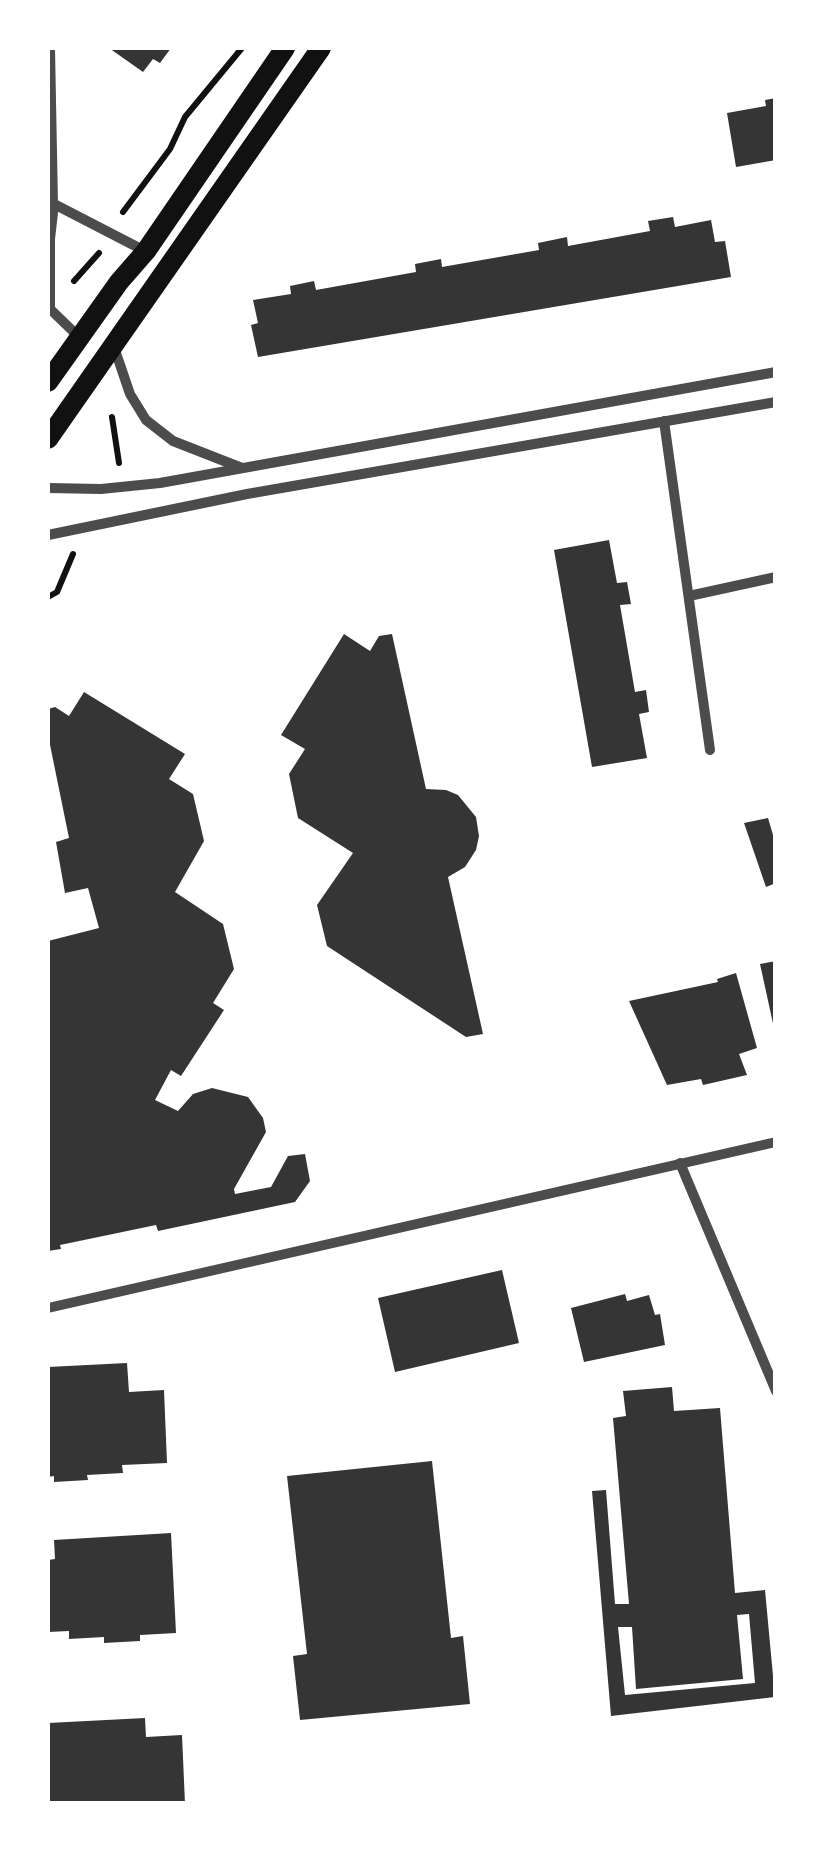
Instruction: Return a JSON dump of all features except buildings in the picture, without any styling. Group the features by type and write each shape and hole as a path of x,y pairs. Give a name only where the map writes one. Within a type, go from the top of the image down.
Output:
{"main road":[{"path":"48,382 78,336 146,251 285,48"},
{"path":"48,439 321,48"}],"street":[{"path":"78,336 50,309 54,204 146,251"},
{"path":"114,347 130,394 146,420 173,442 242,469"},
{"path":"48,488 118,488 242,469 776,372"},
{"path":"48,535 247,494 776,402"},
{"path":"664,421 710,750"},
{"path":"689,596 776,577"},
{"path":"48,1308 776,1142"},
{"path":"680,1163 776,1391"}],"lane":[{"path":"51,48 54,204"}],"path":[{"path":"117,226 170,149 186,117 242,48"},
{"path":"64,293 101,250"},
{"path":"112,416 119,463"},
{"path":"48,597 57,592 77,542"}]}
